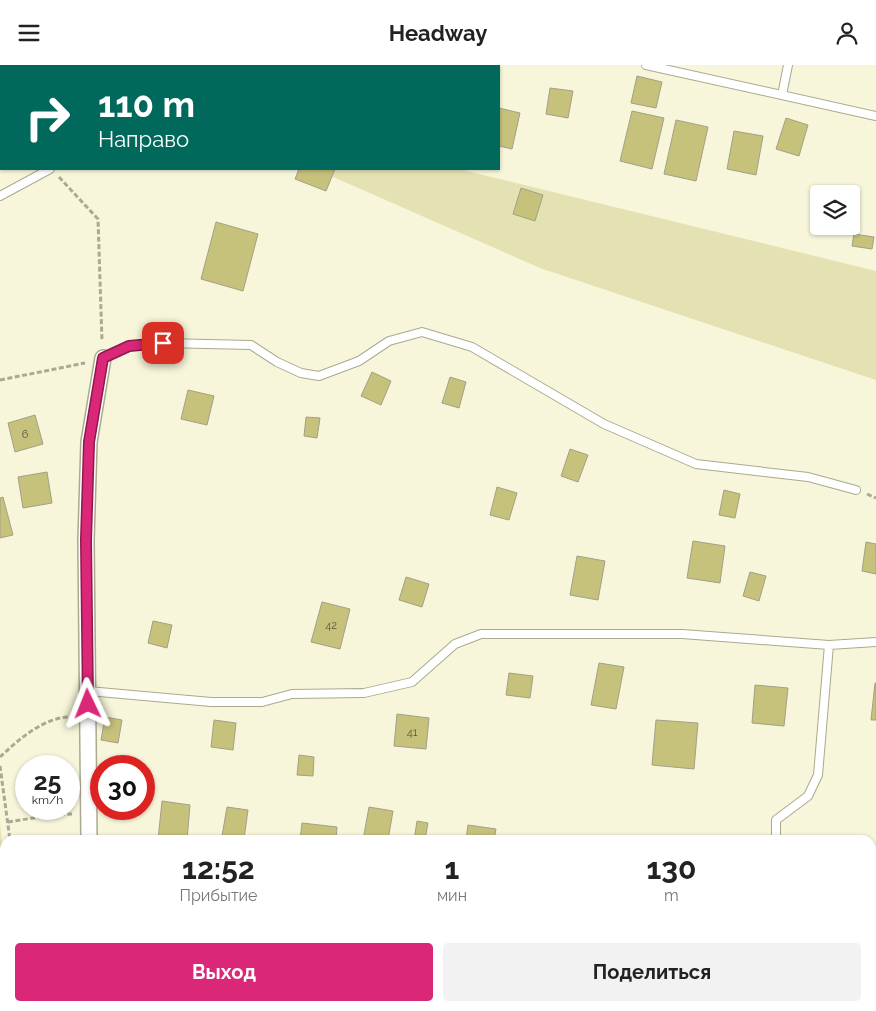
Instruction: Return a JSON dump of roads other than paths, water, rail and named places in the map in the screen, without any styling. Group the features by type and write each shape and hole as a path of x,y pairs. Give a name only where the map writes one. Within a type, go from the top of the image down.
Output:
{"street":[{"path":"89,835 86,540 89,442 103,358"}],"lane":[{"path":"646,65 876,116"},
{"path":"782,95 788,65"},
{"path":"0,196 48,170"},
{"path":"103,358 129,346 154,344 251,345 277,362 301,373 319,376 359,361 389,341 422,332 472,347 604,425 696,464 808,477 856,490"},
{"path":"88,691 211,702 262,702 292,694 364,693 412,682 455,644 481,634 682,634 829,645 876,641"},
{"path":"776,835 776,820 808,796 818,775 829,645"}]}
